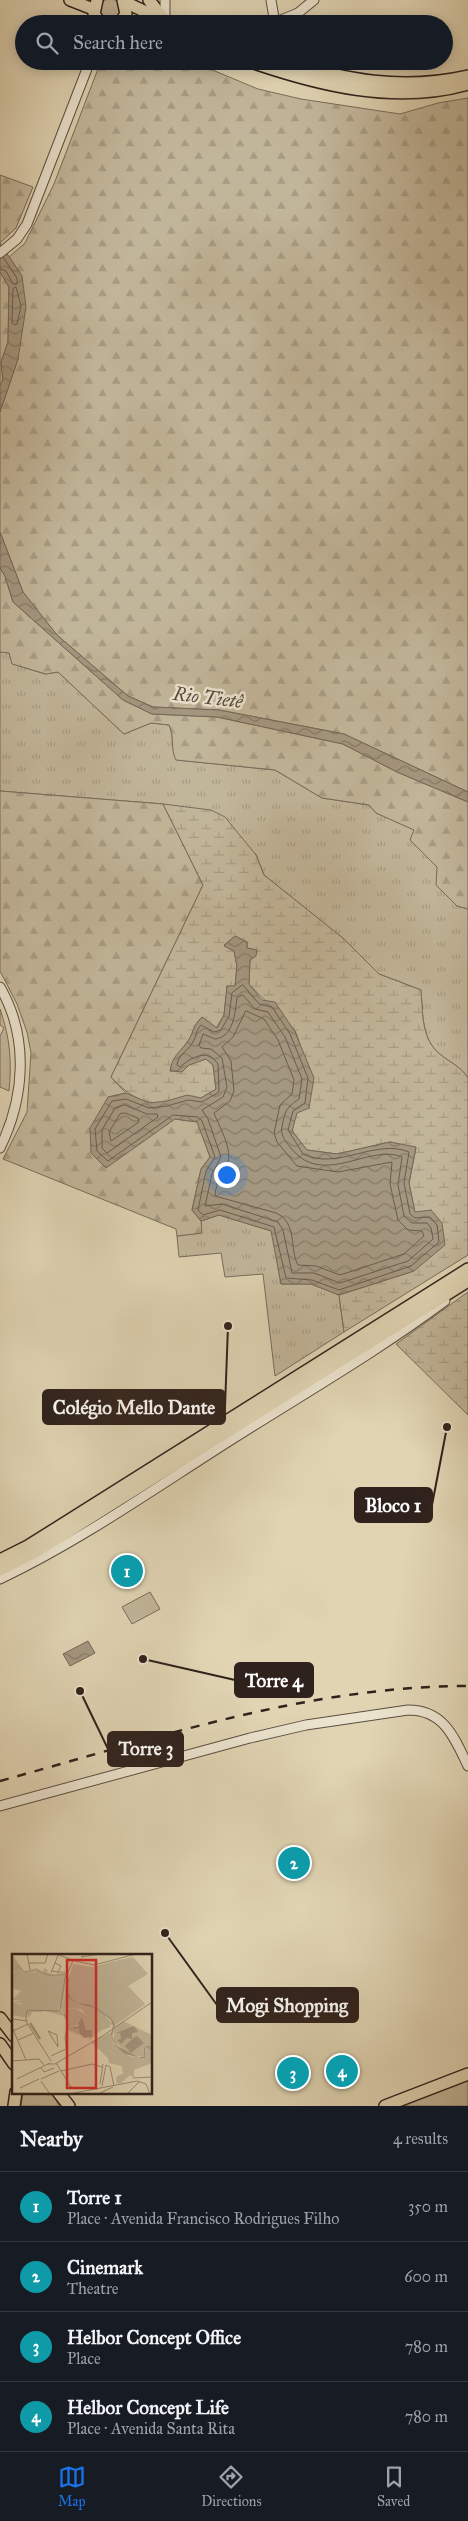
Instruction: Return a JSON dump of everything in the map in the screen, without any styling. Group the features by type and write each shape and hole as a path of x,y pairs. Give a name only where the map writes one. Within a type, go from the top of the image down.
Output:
{"main road":[{"path":"70,0 95,4"},
{"path":"149,0 161,15"},
{"path":"124,1 152,15"},
{"path":"124,1 125,15"},
{"path":"282,70 309,81 370,91 427,90 468,84"},
{"path":"312,70 366,82 417,83 468,76"},
{"path":"0,1560 28,1546 468,1269"},
{"path":"0,1570 37,1551 468,1282"},
{"path":"0,2018 12,2033"},
{"path":"0,2044 12,2061"},
{"path":"386,2106 468,2074"},
{"path":"61,2098 69,2106"}],"street":[{"path":"164,0 165,15"},
{"path":"272,0 274,15"},
{"path":"293,15 314,0"},
{"path":"0,254 17,239 27,224 87,70"},
{"path":"0,987 15,1021 20,1059 17,1104 3,1136 0,1148"},
{"path":"0,1579 56,1550 324,1380 404,1332 468,1282"},
{"path":"0,1806 259,1736 306,1725 408,1710 419,1710 436,1715 464,1750 468,1766"}],"green space":[{"path":"106,0 114,0 120,6 120,15 100,14 100,6"},
{"path":"98,70 213,70 258,89 301,99 400,114 438,103 468,98 468,792 344,734 219,710 153,707 128,696 57,635 23,592 0,532 0,412 18,359 22,276 9,257 25,243 54,184"},
{"path":"0,175 33,187 16,228 0,243"},
{"path":"0,272 9,287 8,342 1,362 3,380 0,385"},
{"path":"0,568 5,576 13,602 123,700 152,714 217,717 343,744 397,772 468,802 468,909 457,906 436,885 437,867 410,840 414,830 376,813 369,805 322,798 275,770 176,760 169,725 151,723 124,734 58,672 46,674 12,664 9,653 0,652"},
{"path":"0,652 9,653 13,664 45,674 58,672 124,734 151,723 169,725 177,760 275,770 322,798 369,805 376,813 415,830 410,840 437,867 457,906 468,909 468,1078 459,1068 434,1049 430,1042 424,1026 421,990 379,974 344,939 264,875 256,854 163,804 0,791"},
{"path":"0,791 163,804 203,885 111,1077 126,1093 108,1097 175,1119 198,1122 210,1157 201,1169 192,1210 201,1221 202,1233 177,1236 176,1229 3,1159 27,1112 31,1053 27,1032 17,1004 0,971"},
{"path":"163,804 211,810 225,817 256,855 264,875 344,939 379,974 421,990 424,1026 430,1042 434,1049 459,1068 468,1078 468,1255 344,1332 339,1295 414,1271 415,1213 409,1183 416,1148 390,1142 337,1154 307,1150 292,1131 297,1109 300,1080 299,1040 291,1026 249,984 250,960 257,950 247,948 247,942 235,936 224,945 234,951 237,966 235,987 227,986 224,1015 216,1028 202,1017 171,1066 170,1071 206,1059 213,1065 216,1089 201,1098 187,1097 157,1103 135,1097 111,1077 203,885"},
{"path":"0,1009 9,1050 9,1091 0,1087 0,1036 4,1028 0,1025"},
{"path":"219,1215 272,1231 281,1284 311,1284 339,1295 344,1332 275,1376 263,1274 225,1277 221,1253 179,1257 177,1236 201,1233 201,1221"},
{"path":"468,1292 468,1415 396,1344"},
{"path":"150,1592 160,1609 132,1624 122,1607"},
{"path":"468,2080 468,2106 398,2106"},
{"path":"23,2094 53,2094 59,2106 21,2106"}],"water":[{"path":"0,243 22,276 26,307 18,359 0,412 0,385 3,380 1,362 8,342 9,287 0,272"},
{"path":"0,532 23,592 57,635 128,696 153,707 219,710 344,734 468,792 468,802 397,772 343,744 217,717 152,714 123,700 13,602 5,576 0,568"},
{"path":"235,936 247,942 247,948 257,950 256,956 250,960 249,984 262,1000 275,1002 295,1032 314,1078 309,1108 297,1113 292,1131 307,1150 337,1154 390,1142 416,1147 409,1183 415,1212 431,1210 442,1223 445,1245 414,1271 339,1295 311,1284 281,1284 271,1231 219,1215 201,1221 192,1210 201,1169 210,1157 197,1122 175,1119 106,1168 91,1153 90,1128 108,1097 126,1093 149,1103 167,1101 187,1095 201,1098 216,1089 213,1065 206,1059 189,1065 182,1072 170,1071 175,1057 188,1041 196,1024 202,1017 217,1028 224,1015 227,986 235,986 237,966 234,951 224,946"},
{"path":"88,1641 95,1653 70,1666 63,1654"}],"railway":[{"path":"0,1781 173,1732 290,1705 408,1688 468,1686"}],"place":[{"name":"Colégio Mello Dante","path":"228,1326"},
{"name":"Bloco 1","path":"447,1427"},
{"name":"Torre 1","path":"127,1571"},
{"name":"Torre 4","path":"143,1659"},
{"name":"Torre 3","path":"80,1691"},
{"name":"Cinemark","path":"294,1863"},
{"name":"Mogi Shopping","path":"165,1933"},
{"name":"Helbor Concept Life","path":"342,2071"},
{"name":"Helbor Concept Office","path":"293,2073"}],"water label":[{"name":"Rio Tietê","path":"208,697"}]}
